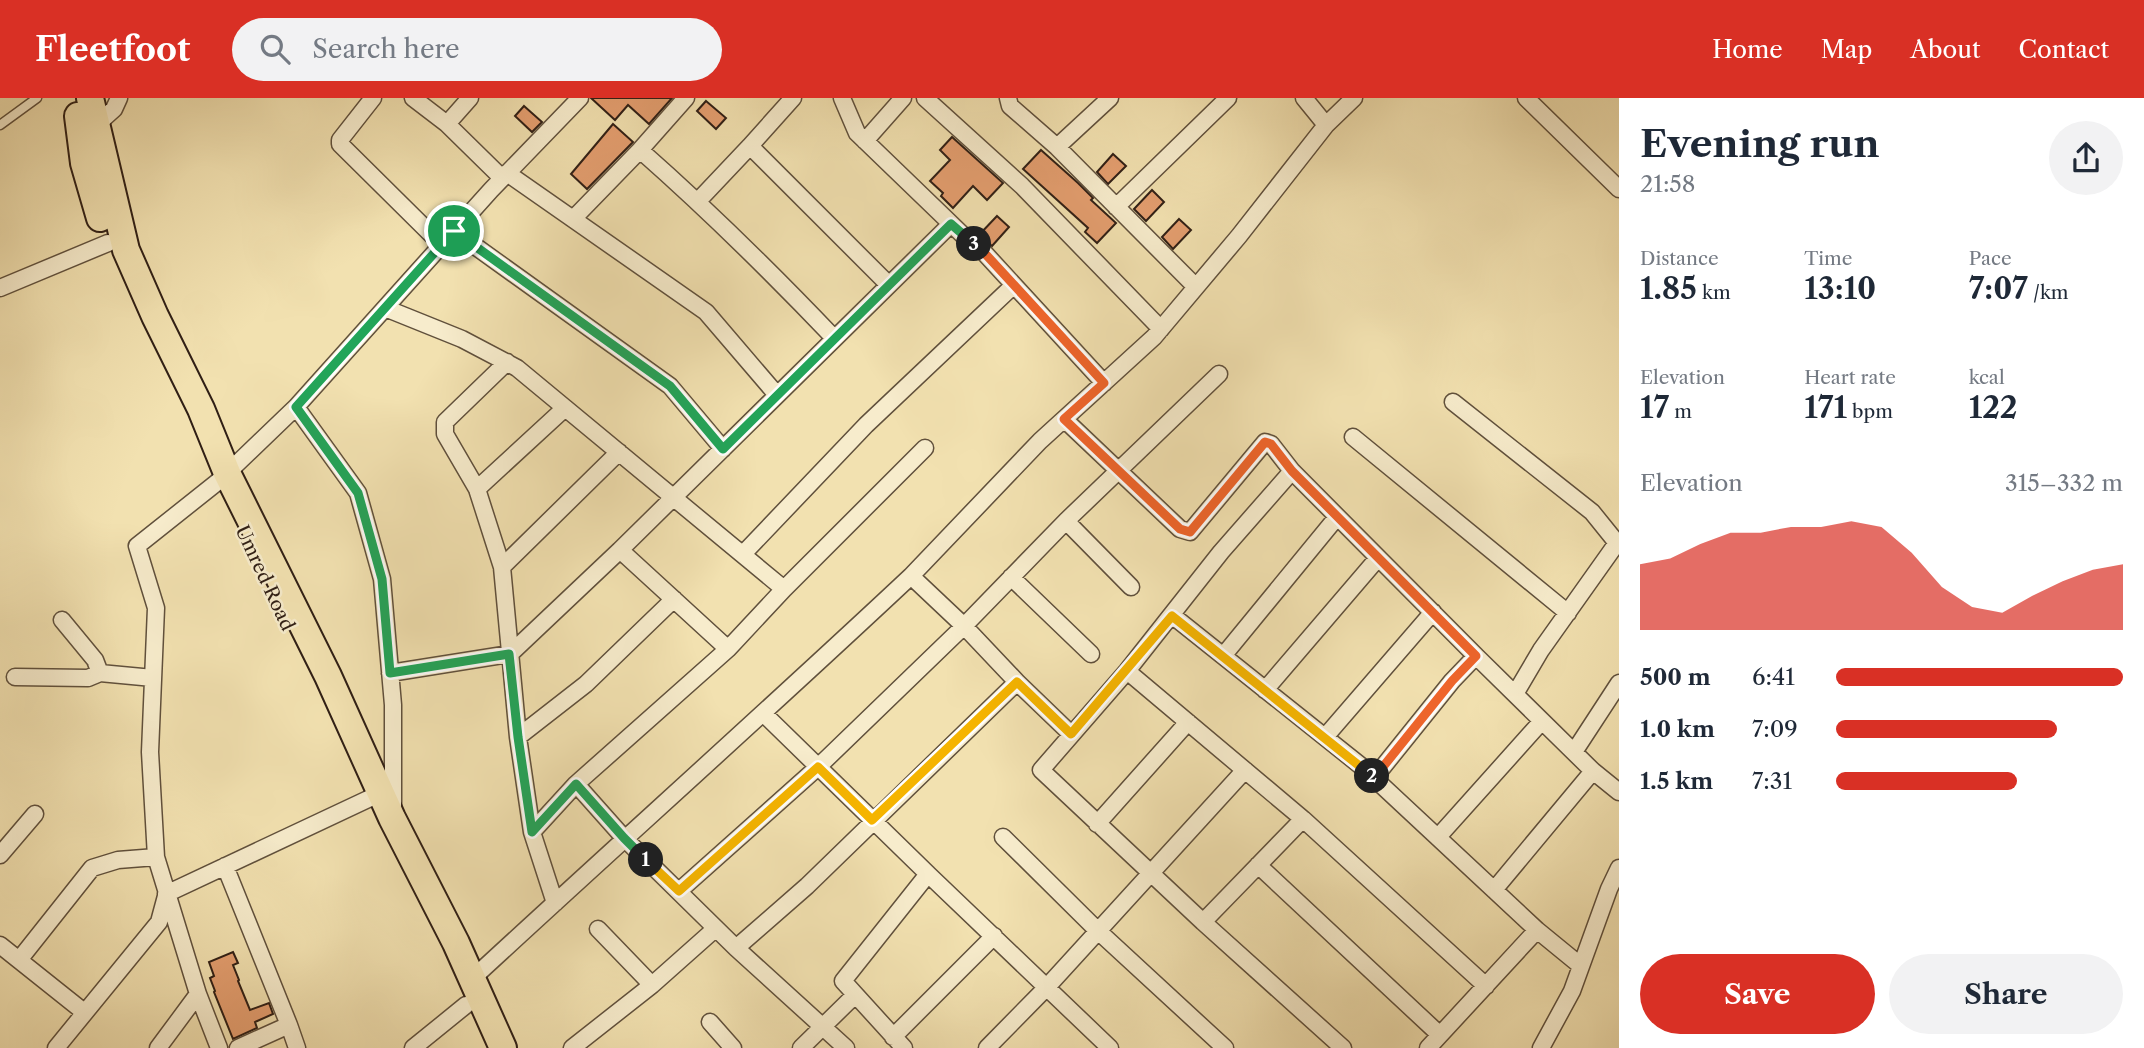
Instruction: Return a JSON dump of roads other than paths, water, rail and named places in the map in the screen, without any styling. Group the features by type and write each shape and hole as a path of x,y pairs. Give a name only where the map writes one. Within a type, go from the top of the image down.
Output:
{"highway":[{"path":"74,98 88,130 125,250 201,409 223,477"},
{"path":"90,98 84,163 108,243 129,297 328,677 374,795 472,979 503,1048"},
{"path":"387,821 486,1048"}],"street":[{"path":"88,130 114,109 119,98"},
{"path":"373,98 340,140 340,144 441,244"},
{"path":"413,98 447,124 504,176 573,219 706,312 777,395"},
{"path":"447,124 470,98"},
{"path":"219,1048 198,994 156,857 150,752 156,608 137,546 223,477 296,407 441,244 580,98"},
{"path":"573,219 640,150 685,98"},
{"path":"698,201 793,98"},
{"path":"842,98 857,133 970,242 979,247 1104,383"},
{"path":"865,141 903,98"},
{"path":"925,98 1022,186 1161,329"},
{"path":"1008,98 1010,106 1058,147 1196,287"},
{"path":"1058,147 1110,98"},
{"path":"1116,207 1228,98"},
{"path":"1304,98 1326,125"},
{"path":"472,979 624,838 764,714 911,576 1040,441 1161,329 1326,125 1354,98"},
{"path":"1526,98 1619,189"},
{"path":"750,146 888,285"},
{"path":"640,150 755,256 834,338"},
{"path":"390,673 509,654 620,550 951,224"},
{"path":"454,231 670,386 723,449"},
{"path":"0,288 108,243"},
{"path":"743,554 866,425 1014,285"},
{"path":"385,308 462,339 517,368 785,589"},
{"path":"507,362 445,422 445,434 477,489 502,567 518,737 532,832 555,903"},
{"path":"679,891 818,767 1219,373"},
{"path":"1453,402 1592,512 1618,544 1568,613 1515,694"},
{"path":"296,407 358,493 382,579 393,705 387,821"},
{"path":"477,489 565,408"},
{"path":"1064,419 1180,529 1190,532 1265,442 1271,444 1292,471 1337,517 1593,771 1619,792"},
{"path":"1353,437 1568,613"},
{"path":"532,832 576,784 729,649 925,448"},
{"path":"502,567 618,452"},
{"path":"1292,471 1221,552 1127,671 1041,769 1203,922 1343,1048"},
{"path":"1223,656 1337,517"},
{"path":"1066,522 1131,587"},
{"path":"620,550 729,649"},
{"path":"1265,690 1378,558"},
{"path":"911,576 1071,734"},
{"path":"1012,577 1091,654"},
{"path":"518,737 586,684 674,599"},
{"path":"1325,737 1433,612"},
{"path":"1172,616 1374,778 1536,930 1581,966"},
{"path":"62,620 95,660 100,673"},
{"path":"1374,778 1452,681 1476,656"},
{"path":"1127,671 1303,819 1486,986"},
{"path":"15,677 88,678 100,673 153,678"},
{"path":"736,948 807,886 1017,682"},
{"path":"1574,752 1619,683"},
{"path":"764,714 1106,1047"},
{"path":"1438,837 1542,721"},
{"path":"1097,824 1188,722"},
{"path":"987,1048 1046,988 1245,770"},
{"path":"1494,890 1593,771"},
{"path":"576,784 624,838 715,929 846,1048"},
{"path":"166,894 374,795"},
{"path":"0,855 35,814"},
{"path":"1203,922 1303,819"},
{"path":"1003,837 1097,930 1225,1048"},
{"path":"19,960 92,868 118,860 156,857"},
{"path":"1258,865 1440,1035"},
{"path":"225,866 297,1048"},
{"path":"1541,1048 1572,991 1614,895 1619,868"},
{"path":"928,874 843,981 899,1042 994,936"},
{"path":"56,1048 159,922 166,894"},
{"path":"598,929 652,985"},
{"path":"572,1048 652,985 715,929"},
{"path":"1428,1048 1536,930"},
{"path":"0,945 84,1012"},
{"path":"159,1048 198,994"},
{"path":"801,1048 822,1024 855,995"},
{"path":"413,1048 466,1005"},
{"path":"710,1022 733,1048"},
{"path":"238,1048 289,1025"}],"lane":[{"path":"0,125 37,98"}]}
